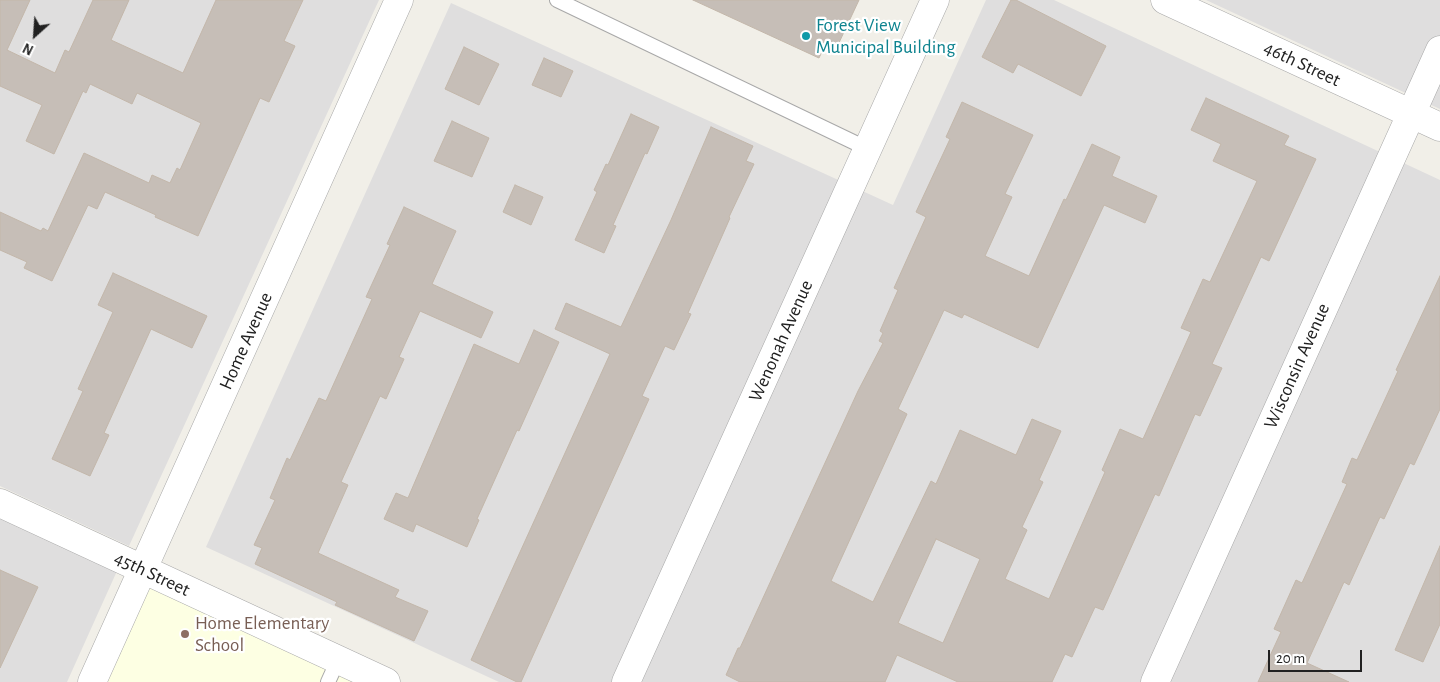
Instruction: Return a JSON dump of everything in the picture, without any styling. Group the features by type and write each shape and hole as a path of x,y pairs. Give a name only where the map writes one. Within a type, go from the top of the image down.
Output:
{"street":[{"name":"Home Avenue","path":"92,682 399,0"},
{"name":"Wenonah Avenue","path":"626,682 935,0"},
{"name":"46th Street","path":"1165,0 1440,127"},
{"name":"Wisconsin Avenue","path":"1155,682 1440,50"},
{"name":"45th Street","path":"0,503 143,570 333,671 386,682"}],"lane":[{"path":"557,0 868,149"}],"shaded area":[{"path":"0,0 379,0 129,546 0,486"},
{"path":"986,0 1054,0 1440,180 1440,682 499,682 206,547 451,3 893,205"},
{"path":"1206,0 1440,0 1440,109"},
{"path":"0,517 117,571 67,682 0,682"},
{"name":"Home Elementary School","path":"144,585 354,682 99,682"}],"building":[{"path":"0,0 30,0 7,50 55,73 65,50 69,52 93,0 129,0 111,40 183,73 216,0 303,0 284,41 295,46 269,102 260,98 198,236 105,192 97,209 88,205 52,281 24,268 27,262 0,250 0,212 41,231 43,228 48,231 84,153 149,183 152,175 170,183 177,168 180,170 201,123 137,93 132,104 90,84 86,93 83,91 54,154 26,141 42,105 0,86"},
{"name":"Forest View Municipal Building","path":"693,0 859,0 837,47 826,43 819,58"},
{"path":"1011,0 1016,0 1106,46 1081,96 1018,64 1013,73 982,57"},
{"path":"464,47 499,64 479,105 445,89"},
{"path":"544,58 573,71 561,97 532,85"},
{"path":"1206,98 1289,136 1284,145 1316,159 1269,261 1261,257 1212,364 1222,368 1200,416 1195,414 1159,496 1155,494 1103,610 1095,607 1072,657 1065,654 1052,682 958,682 897,655 885,682 740,682 726,675 858,391 883,343 879,341 883,333 880,331 898,290 894,288 926,217 916,212 950,139 946,137 962,102 1033,135 1005,194 1012,197 985,256 1029,276 1064,199 1066,200 1092,144 1120,157 1112,176 1157,196 1145,223 1104,205 1038,348 964,314 962,318 944,310 898,409 907,414 831,581 873,602 931,481 936,484 960,430 1016,455 1032,419 1061,431 1039,480 1043,482 1022,527 1027,530 1005,579 1049,599 1105,472 1102,470 1120,429 1143,439 1191,332 1181,328 1203,279 1210,282 1257,181 1213,161 1221,144 1191,130","holes":["936,539 980,559 943,643 898,623"]},
{"path":"631,114 659,127 647,154 645,153 613,225 616,226 604,253 575,240 597,192 594,190 606,164 608,165"},
{"path":"452,121 489,138 472,177 434,161"},
{"path":"711,127 753,146 746,161 754,164 729,217 688,313 691,314 674,350 665,346 642,396 649,399 521,682 517,682 471,660 610,354 555,329 566,303 621,327 671,220"},
{"path":"515,185 543,197 531,225 503,212"},
{"path":"404,207 456,231 432,284 493,312 481,338 420,311 399,357 404,359 386,399 380,396 341,482 348,485 318,553 399,590 395,597 428,611 414,641 335,605 337,602 255,564 262,548 254,545 275,500 270,498 287,458 290,460 319,398 326,401 372,299 366,297 390,245 387,244"},
{"path":"113,273 207,316 192,348 151,329 104,433 109,435 90,476 52,459 83,391 78,389 113,312 98,305"},
{"path":"1440,276 1440,409 1414,465 1410,463 1384,519 1380,517 1349,585 1344,582 1307,663 1349,682 1258,682 1281,632 1274,629 1296,580 1302,583 1347,484 1342,482 1352,458 1357,460"},
{"path":"534,330 559,342 477,519 479,520 467,547 416,524 413,532 384,519 396,493 408,498 474,344 519,364"},
{"path":"1440,546 1440,624 1423,662 1395,650"},
{"path":"0,570 38,587 0,668"}],"place":[{"name":"Forest View Municipal Building","path":"806,36"},
{"name":"Home Elementary School","path":"185,634"}]}
